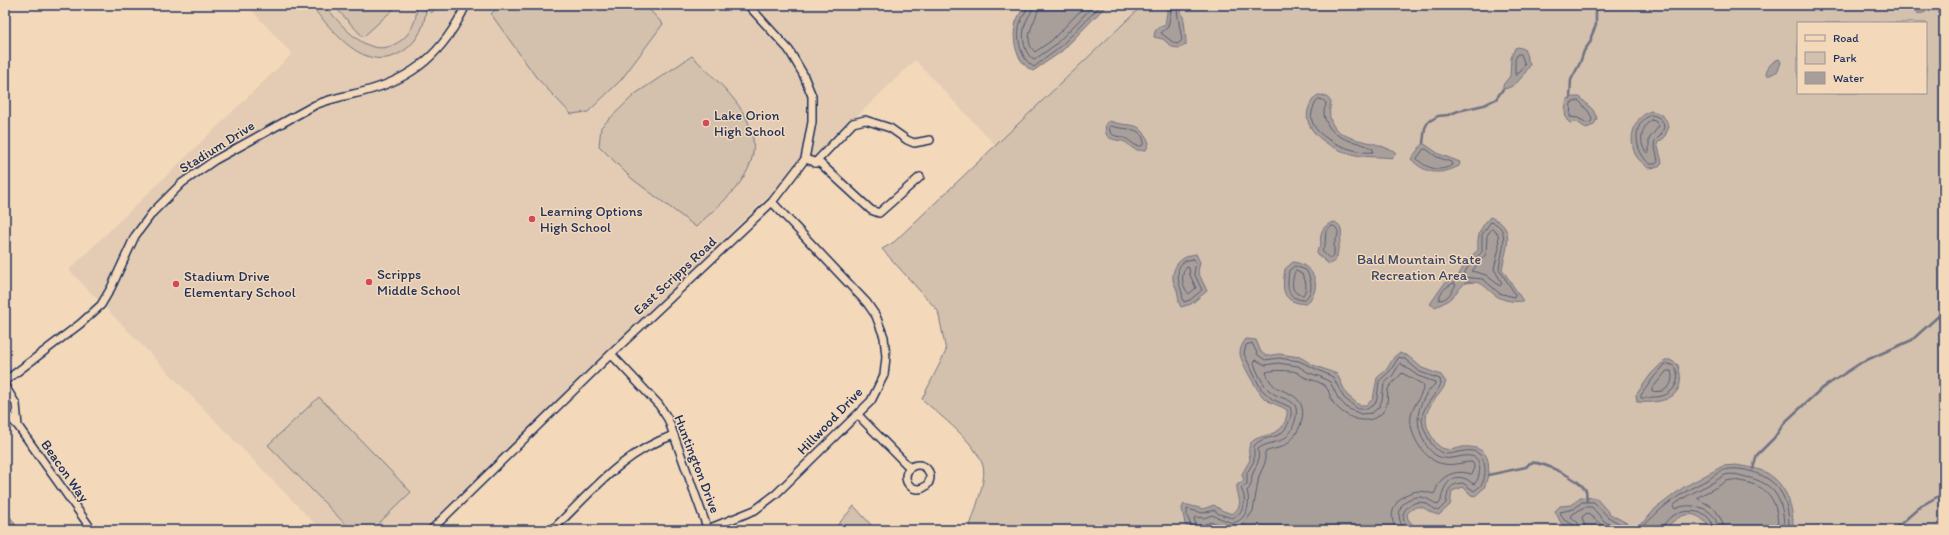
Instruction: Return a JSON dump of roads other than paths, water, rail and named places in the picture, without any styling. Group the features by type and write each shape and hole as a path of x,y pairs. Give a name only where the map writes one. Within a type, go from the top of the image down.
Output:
{"street":[{"name":"Stadium Drive","path":"5,381 80,324 101,305 111,288 135,236 153,212 182,184 215,160 315,105 336,96 362,92 386,84 415,69 431,57 444,44 456,26 466,5"},
{"name":"East Scripps Road","path":"431,530 611,354 772,202 805,160 812,122 812,96 803,74 789,50 748,5"},
{"path":"815,162 853,123 865,120 890,128 907,140 914,142 930,140"},
{"path":"805,160 821,164 871,210 879,213 920,177"},
{"name":"Hillwood Drive","path":"708,530 755,510 776,494 871,401 884,375 886,357 884,337 876,316 867,302 772,202"},
{"name":"Huntington Drive","path":"611,354 659,405 668,419 708,530"},
{"path":"5,386 16,404 18,426"},
{"name":"Beacon Way","path":"5,412 18,426 92,530"},
{"path":"858,415 910,468"},
{"path":"556,529 622,463 644,448 674,435"}],"water":[{"path":"1025,5 1107,5 1061,52 1033,71 1022,62 1016,50 1014,36 1016,22"},
{"path":"1168,5 1181,5 1186,45 1179,48 1172,47 1163,39 1154,37 1155,31 1160,26 1165,26"},
{"path":"1911,5 1929,5 1929,8 1924,13 1917,13"},
{"path":"1518,47 1524,49 1530,65 1516,84 1503,89 1503,85 1510,76 1511,58 1515,48"},
{"path":"1779,59 1781,62 1778,71 1770,75 1766,75 1770,65"},
{"path":"1318,95 1326,96 1331,102 1330,119 1333,126 1338,131 1351,138 1373,143 1394,151 1396,154 1392,158 1357,155 1336,149 1321,139 1314,133 1307,118 1310,104"},
{"path":"1580,97 1593,110 1597,118 1594,125 1586,128 1577,122 1570,123 1566,119 1565,111 1567,99"},
{"path":"1651,111 1663,116 1669,127 1664,138 1657,143 1662,162 1659,167 1648,168 1636,156 1632,141 1634,128 1640,118"},
{"path":"1110,121 1138,127 1142,130 1149,143 1146,150 1137,150 1125,142 1111,139 1107,135 1105,128 1106,123"},
{"path":"1423,143 1439,154 1460,162 1459,166 1440,172 1428,171 1422,168 1411,159"},
{"path":"1490,217 1504,226 1507,232 1508,239 1502,269 1523,301 1501,299 1482,284 1471,282 1465,283 1452,297 1440,305 1435,307 1430,304 1444,284 1458,276 1468,259 1478,250 1480,232"},
{"path":"1335,222 1340,226 1341,236 1336,259 1329,264 1317,254 1318,248 1321,245 1321,233 1327,225"},
{"path":"1196,254 1200,262 1198,272 1207,291 1191,304 1181,307 1173,280 1174,270 1182,259"},
{"path":"1293,262 1301,264 1307,268 1312,273 1314,278 1314,292 1306,304 1292,301 1285,294 1285,269"},
{"path":"1246,339 1256,340 1261,352 1266,356 1279,354 1300,357 1313,365 1337,374 1347,395 1359,405 1366,405 1373,399 1377,378 1387,369 1394,357 1399,353 1408,356 1422,368 1441,375 1446,382 1431,404 1427,414 1426,419 1428,429 1436,443 1443,448 1450,450 1463,447 1473,447 1480,450 1484,454 1489,465 1487,480 1484,488 1475,496 1471,495 1463,487 1452,491 1450,505 1439,515 1420,507 1412,509 1407,514 1408,519 1417,530 1190,530 1185,524 1182,508 1184,504 1203,509 1214,505 1221,510 1232,514 1239,507 1237,485 1244,481 1242,474 1250,460 1249,450 1251,443 1259,437 1271,434 1282,428 1285,422 1287,410 1265,399 1246,370 1240,353"},
{"path":"1665,360 1670,360 1678,365 1680,385 1677,391 1665,400 1657,402 1637,402 1636,395 1651,374"},
{"path":"1736,465 1763,471 1780,484 1788,498 1790,505 1793,530 1708,530 1709,527 1704,521 1693,515 1687,515 1681,516 1670,524 1665,530 1573,530 1561,523 1555,511 1560,506 1572,505 1580,497 1596,498 1610,514 1634,527 1645,521 1655,509 1684,487 1723,466"},
{"path":"5,509 19,530 5,530"}],"waterway":[{"path":"1570,98 1571,80 1580,63 1584,51 1591,41 1596,25 1596,7 1603,5"},
{"path":"1423,143 1425,128 1428,122 1438,116 1448,115 1484,105 1496,99 1503,89"},
{"path":"1753,469 1757,455 1774,438 1785,422 1821,389 1862,362 1912,340 1944,311"},
{"path":"1488,475 1526,467 1530,463 1535,463 1560,472 1577,482 1586,491 1587,501"},
{"path":"1890,530 1896,528 1921,506 1944,493"}],"place":[{"name":"Lake Orion High School","path":"706,123"},
{"name":"Learning Options High School","path":"532,219"},
{"name":"Scripps Middle School","path":"369,282"},
{"name":"Stadium Drive Elementary School","path":"176,284"}],"park label":[{"name":"Bald Mountain State Recreation Area","path":"1419,268"}]}
